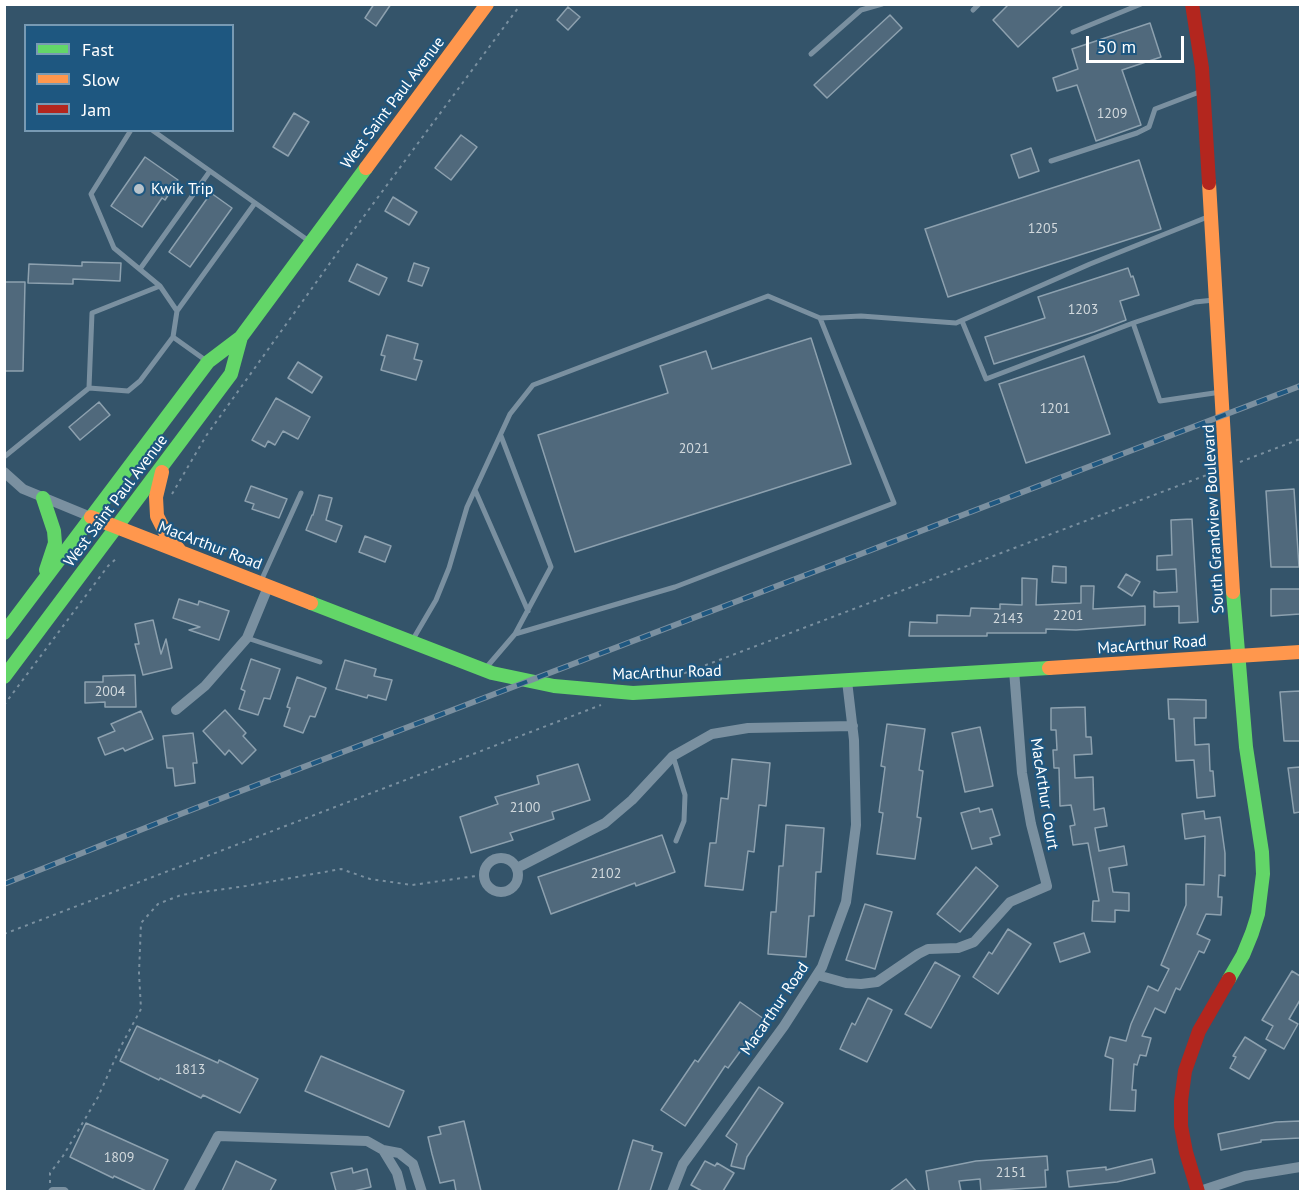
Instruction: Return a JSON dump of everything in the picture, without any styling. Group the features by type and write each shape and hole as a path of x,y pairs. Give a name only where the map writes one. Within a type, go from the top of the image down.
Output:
{"street":[{"name":"West Saint Paul Avenue","path":"4,633 208,362 241,337 487,4"},
{"name":"South Grandview Boulevard","path":"1192,4 1197,27 1203,91 1238,656 1246,747 1262,852 1262,892 1258,914 1243,955 1196,1037 1185,1071 1181,1101 1181,1126 1197,1191"},
{"name":"West Saint Paul Avenue","path":"4,677 231,374 241,337"},
{"path":"164,465 156,497 158,516 165,532 182,553"},
{"name":"MacArthur Road","path":"4,472 23,489 43,498 411,643 484,670 554,686 633,693 1300,652"},
{"path":"41,583 55,543 53,523 43,498"},
{"path":"176,710 205,686 247,638 264,585"},
{"name":"MacArthur Court","path":"817,975 846,983 877,982 928,949 958,948 974,942 1010,902 1047,886 1031,825 1022,773 1014,670"},
{"name":"Macarthur Road","path":"672,1191 683,1164 784,1026 822,968 846,902 856,825 853,726 847,681"},
{"path":"517,868 605,823 632,800 673,756 712,734 748,728 853,726"},
{"path":"497,858 509,860 517,868 518,879 512,889 501,893 487,886 483,875 487,864 497,858"},
{"path":"188,1191 218,1136 367,1142 383,1150 399,1153 412,1164 422,1191"},
{"path":"383,1150 397,1173 402,1191"},
{"path":"1197,1191 1245,1176 1300,1167"},
{"path":"51,1191 64,1191"}],"lane":[{"path":"811,54 861,10 882,4"},
{"path":"973,10 979,4"},
{"path":"1073,32 1141,4"},
{"path":"1051,161 1137,133 1149,127 1155,109 1203,91"},
{"path":"130,132 91,194 114,248 160,286 177,311"},
{"path":"155,132 311,242"},
{"path":"140,269 210,171"},
{"path":"4,457 89,388 128,391 140,381 173,337 177,311 255,203"},
{"path":"411,643 436,600 449,568 467,507 500,435 510,414 533,385 768,296 820,318 861,316 956,323 1090,264 1211,216"},
{"path":"89,388 92,313 160,286"},
{"path":"962,321 987,379 1132,322 1195,302 1217,299"},
{"path":"514,634 675,587 894,503 820,318"},
{"path":"1132,322 1160,401 1223,392"},
{"path":"173,337 208,362"},
{"path":"484,670 514,634 551,567 500,435"},
{"path":"475,490 528,611"},
{"path":"264,585 302,493"},
{"path":"247,638 320,662"},
{"path":"673,756 685,795 684,821 676,841"}],"path":[{"path":"165,499 172,495 206,436 306,295 521,4"},
{"path":"673,678 1300,439"},
{"path":"4,705 108,566 118,557"},
{"path":"4,934 596,707"},
{"path":"51,1191 50,1173 63,1156 98,1097 141,1009 139,973 141,923 158,903 181,895 341,870 370,879 412,885 483,875"}],"building":[{"path":"374,4 391,4 376,26 365,18"},
{"path":"1009,4 1064,4 1018,47 993,20"},
{"path":"568,7 580,17 568,30 557,20"},
{"path":"890,15 902,28 827,98 814,85"},
{"path":"1150,23 1161,57 1122,70 1141,125 1096,141 1077,85 1057,91 1053,78 1078,69 1072,49"},
{"path":"294,113 309,122 288,156 273,147"},
{"path":"461,135 477,147 451,180 435,168"},
{"path":"1031,148 1039,171 1019,178 1011,155"},
{"path":"145,157 178,180 165,200 162,198 142,227 111,206"},
{"path":"1139,160 1161,229 948,297 925,229"},
{"path":"211,193 232,208 190,267 169,252"},
{"path":"393,197 417,212 409,225 385,211"},
{"path":"82,262 121,263 120,281 73,279 73,284 28,283 29,264 82,266"},
{"path":"414,263 429,268 422,286 408,281"},
{"path":"357,264 387,278 379,295 349,281"},
{"path":"1128,268 1139,295 1120,301 1126,320 994,364 985,337 1045,318 1038,297"},
{"path":"4,282 25,282 23,371 4,371"},
{"path":"387,335 418,344 414,359 422,361 416,380 381,370 385,356 381,355"},
{"path":"811,338 851,464 575,552 538,435 668,393 660,366 706,351 712,369"},
{"path":"1084,356 1110,434 1026,463 999,384"},
{"path":"298,362 322,377 312,393 288,378"},
{"path":"276,398 310,417 298,439 283,431 275,445 268,441 265,447 252,440"},
{"path":"99,402 110,415 80,440 69,427"},
{"path":"251,486 287,499 279,518 252,509 254,504 245,501"},
{"path":"1294,489 1299,567 1271,567 1266,491"},
{"path":"319,495 332,498 326,520 342,526 336,542 306,530"},
{"path":"1192,519 1198,622 1179,623 1179,606 1154,607 1154,591 1158,593 1177,592 1176,569 1157,570 1157,556 1172,555 1171,520"},
{"path":"365,536 391,546 385,562 359,552"},
{"path":"1053,566 1066,567 1066,583 1052,582"},
{"path":"1126,574 1140,582 1132,596 1118,587"},
{"path":"1022,578 1037,579 1036,605 1081,603 1081,586 1094,586 1093,609 1145,606 1145,625 1076,630 1046,629 1046,633 987,633 987,636 909,636 910,622 937,623 937,615 970,616 971,608 1000,609 1000,604 1022,605"},
{"path":"1271,589 1300,589 1300,614 1271,616"},
{"path":"179,599 198,605 199,601 229,611 219,640 189,630 200,627 173,618"},
{"path":"153,620 161,654 166,639 172,668 143,675 135,644 139,644 135,624"},
{"path":"251,659 280,669 270,699 264,698 258,715 239,709 245,691 241,689"},
{"path":"345,660 376,669 374,676 392,680 386,700 368,695 367,698 336,689"},
{"path":"135,675 136,707 105,707 105,702 85,703 85,682 103,682 103,676"},
{"path":"297,677 326,688 315,717 310,716 303,733 284,726 290,708 287,707"},
{"path":"1300,691 1300,741 1284,741 1280,692"},
{"path":"1168,699 1206,700 1206,718 1194,718 1195,745 1209,744 1210,771 1213,771 1215,796 1197,798 1194,760 1176,761 1174,719 1169,719"},
{"path":"1085,707 1086,737 1091,737 1092,754 1074,755 1075,778 1093,777 1094,810 1104,808 1107,826 1095,828 1099,851 1124,846 1127,865 1109,868 1113,892 1129,893 1129,911 1115,910 1115,922 1092,921 1093,901 1099,901 1088,843 1073,845 1070,826 1075,825 1071,805 1060,806 1059,768 1054,768 1053,750 1057,750 1056,730 1051,730 1051,708"},
{"path":"225,710 246,733 243,736 256,750 242,764 229,750 225,755 203,731"},
{"path":"141,711 153,739 125,751 123,748 105,755 98,738 115,731 111,724"},
{"path":"887,724 925,729 919,770 923,771 917,817 921,818 915,859 877,854 883,813 879,812 885,767 881,766"},
{"path":"980,727 993,786 965,792 952,733"},
{"path":"193,733 197,763 193,763 195,783 175,786 173,768 167,768 163,736"},
{"path":"732,759 770,763 766,806 759,805 754,852 748,851 743,890 705,886 710,843 716,843 721,798 728,799"},
{"path":"578,764 590,800 552,812 554,819 510,833 513,840 471,853 460,817 498,804 495,797 539,784 537,776"},
{"path":"1300,767 1300,812 1294,813 1288,768"},
{"path":"979,808 980,812 992,809 1000,835 990,838 992,844 972,849 961,813"},
{"path":"1204,811 1205,819 1220,817 1225,853 1225,876 1219,875 1218,897 1222,897 1221,915 1206,914 1197,934 1210,940 1204,953 1199,951 1180,990 1176,988 1165,1013 1155,1008 1142,1036 1151,1038 1146,1056 1140,1055 1137,1065 1134,1064 1132,1090 1136,1090 1135,1111 1110,1110 1113,1059 1105,1056 1110,1037 1126,1041 1148,986 1158,991 1169,969 1161,965 1186,905 1186,884 1204,885 1205,836 1185,839 1182,814"},
{"path":"786,825 824,828 821,872 816,872 814,916 809,916 806,957 768,954 771,912 776,912 779,866 783,866"},
{"path":"662,835 675,872 636,886 635,883 551,914 538,877"},
{"path":"976,867 998,886 960,932 937,914"},
{"path":"865,904 892,912 875,969 846,960"},
{"path":"1008,929 1031,944 998,994 973,977 989,952 992,954"},
{"path":"1084,933 1090,952 1060,962 1054,943"},
{"path":"935,962 960,976 931,1028 905,1014"},
{"path":"1292,971 1300,976 1300,1000 1289,1019 1298,1024 1284,1049 1266,1039 1273,1026 1262,1020"},
{"path":"868,998 892,1010 867,1062 840,1049 852,1023 855,1025"},
{"path":"740,1002 764,1019 728,1068 725,1066 685,1126 661,1110 695,1060 698,1062"},
{"path":"137,1026 258,1079 240,1113 203,1095 201,1098 160,1078 159,1080 120,1061"},
{"path":"1245,1037 1266,1050 1249,1079 1230,1068 1236,1057 1233,1056"},
{"path":"321,1056 404,1091 389,1127 305,1091"},
{"path":"759,1087 783,1103 747,1157 744,1169 731,1166 737,1144 726,1136"},
{"path":"464,1121 481,1191 456,1191 454,1180 440,1183 432,1154 428,1137 441,1134 439,1127"},
{"path":"1300,1121 1300,1138 1261,1140 1261,1142 1221,1150 1218,1134 1276,1122"},
{"path":"86,1123 168,1160 153,1191 146,1191 114,1176 113,1178 70,1157"},
{"path":"633,1140 653,1146 652,1150 662,1153 650,1191 618,1191"},
{"path":"1047,1156 1046,1187 981,1191 980,1179 959,1181 961,1191 929,1191 926,1171 976,1161"},
{"path":"1152,1159 1155,1173 1117,1182 1069,1187 1067,1171 1106,1167 1106,1170"},
{"path":"236,1161 276,1180 270,1191 222,1191"},
{"path":"705,1161 715,1166 717,1163 734,1173 723,1191 702,1191 691,1185"},
{"path":"352,1168 353,1173 367,1169 371,1187 354,1191 336,1191 331,1173"},
{"path":"906,1179 916,1191 890,1191"}],"railway":[{"path":"4,884 178,815 1300,386"}],"traffic: fast":[{"path":"4,633 208,362 241,337 366,168"},
{"path":"4,677 231,374 241,337"},
{"path":"43,498 54,531 55,543 46,570"},
{"path":"1229,979 1252,933 1258,914 1263,874 1262,852 1246,747 1233,592"},
{"path":"311,603 492,673 554,686 633,693 1049,668"}],"traffic: slow":[{"path":"366,168 487,4"},
{"path":"1209,183 1233,592"},
{"path":"162,472 156,497 157,516 165,532 180,551"},
{"path":"91,517 311,603"},
{"path":"1049,668 1300,652"}],"traffic: jam":[{"path":"1192,4 1202,68 1209,183"},
{"path":"1198,1192 1181,1126 1181,1101 1185,1071 1199,1031 1229,979"}],"place":[{"name":"Kwik Trip","path":"139,189"}]}
